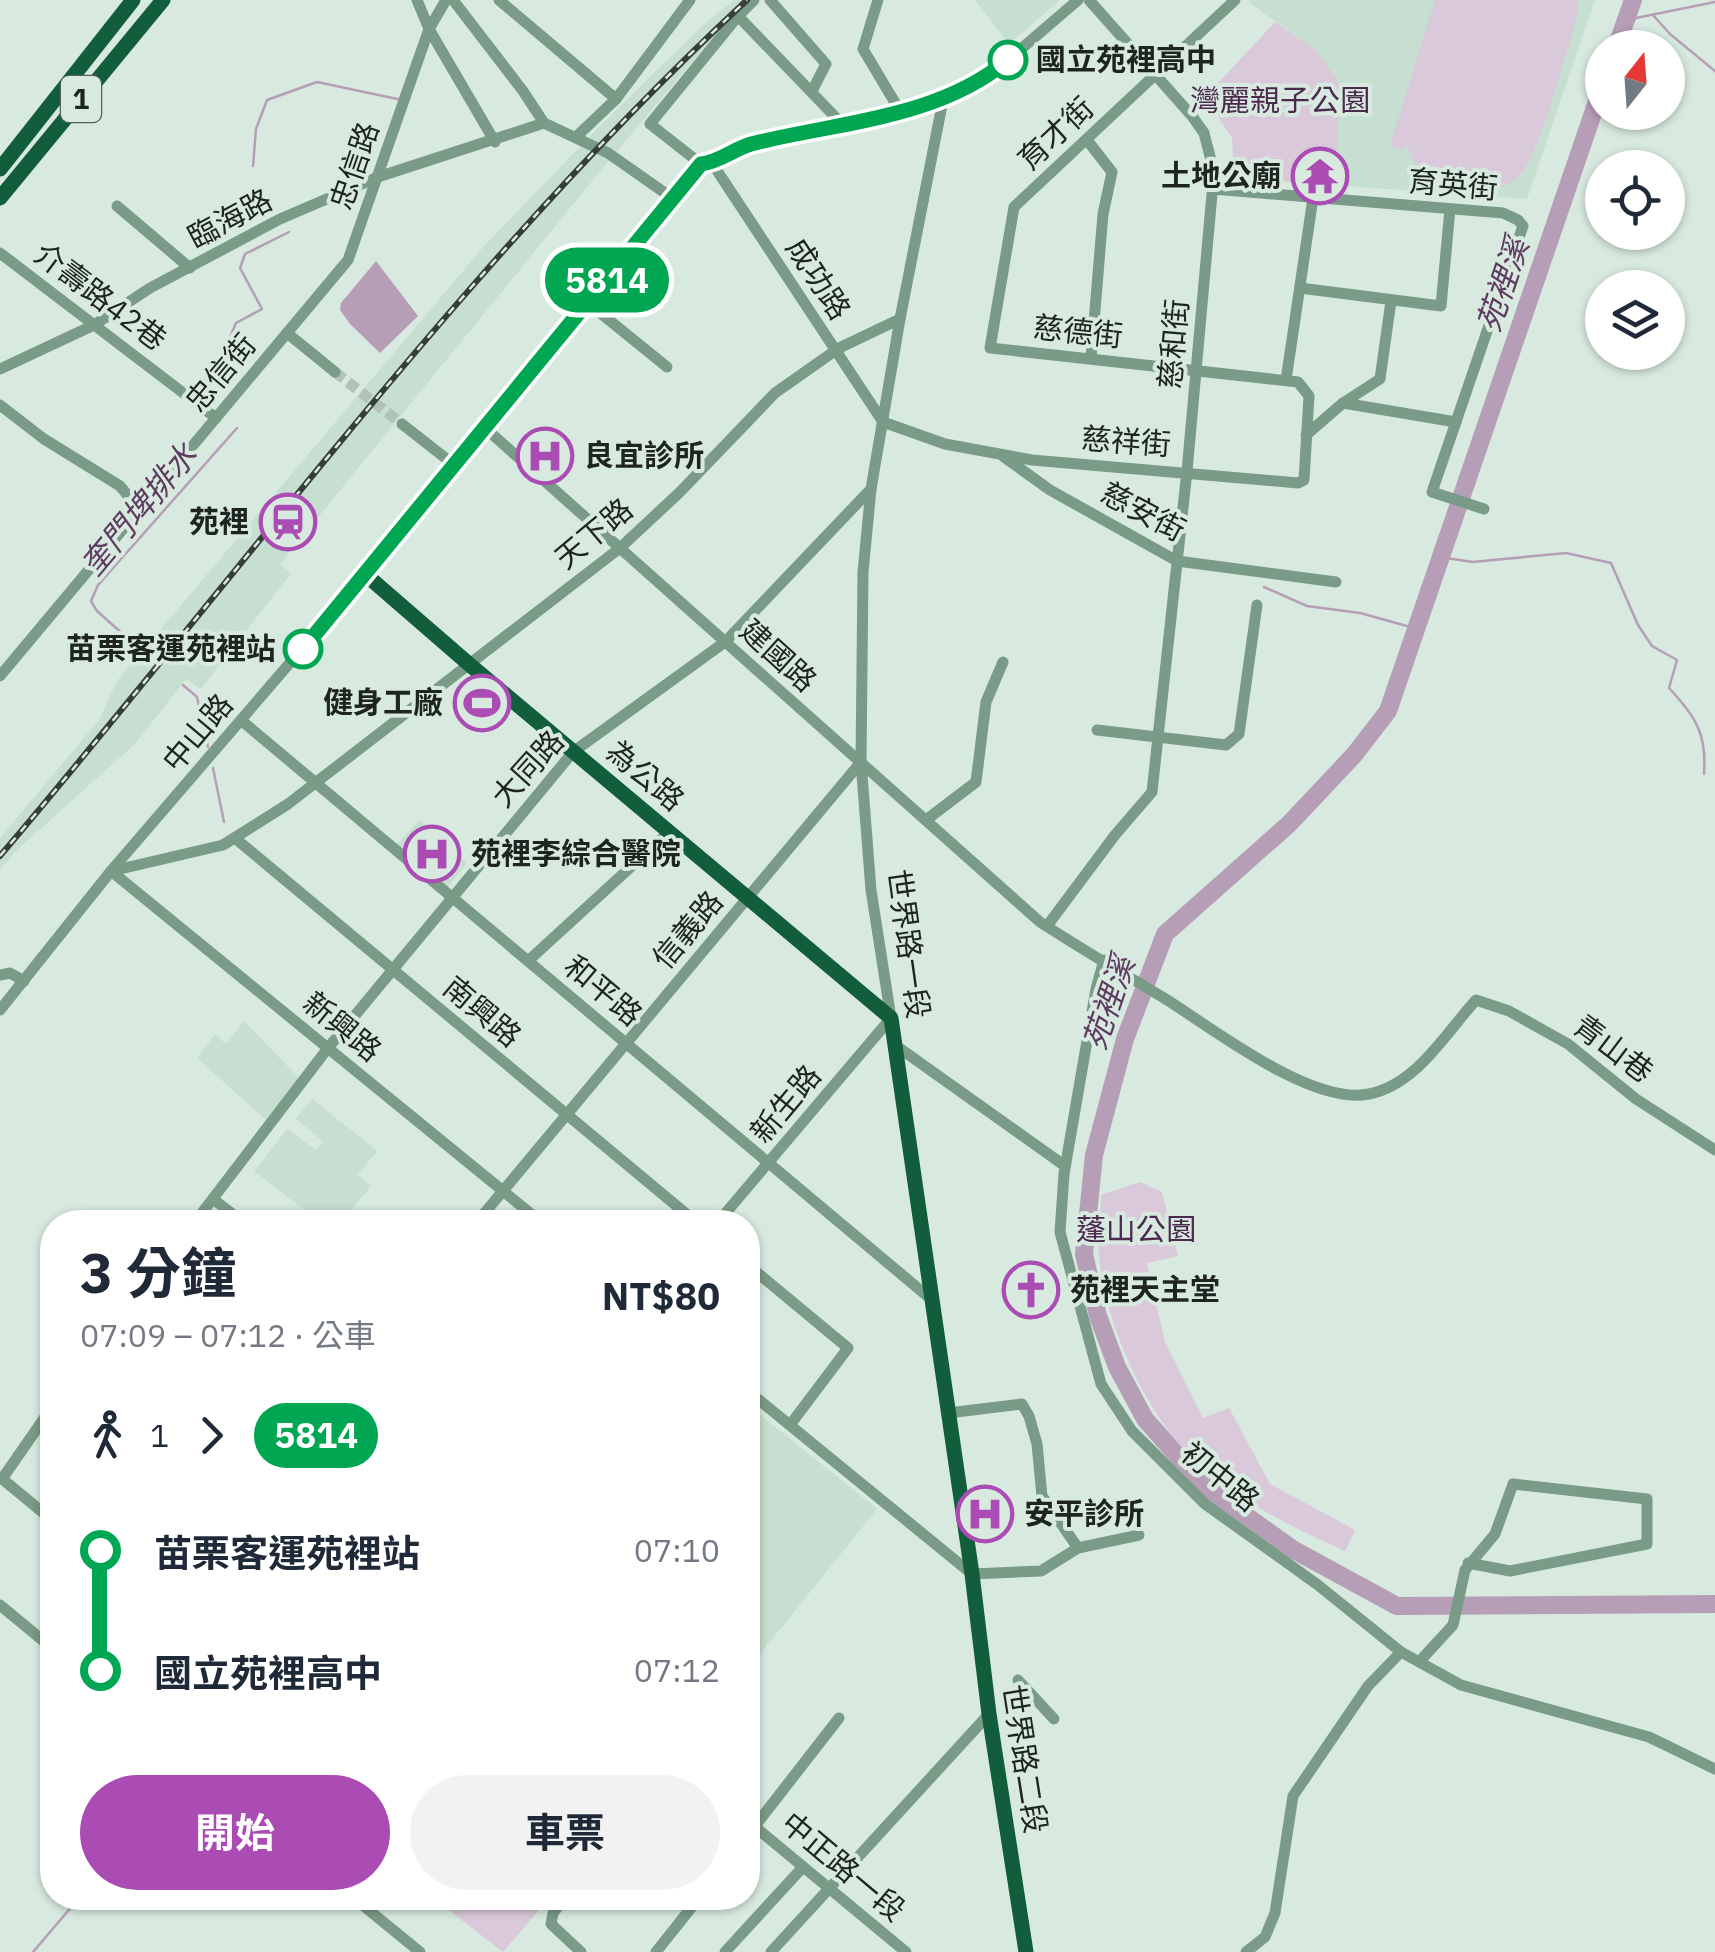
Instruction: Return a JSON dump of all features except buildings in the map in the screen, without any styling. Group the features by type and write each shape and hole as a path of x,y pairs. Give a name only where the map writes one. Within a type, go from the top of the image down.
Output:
{"main road":[{"name":"1","path":"0,169 133,0"},
{"name":"1","path":"0,198 162,0"},
{"name":"為公路","path":"365,574 892,1018"},
{"name":"世界路一段","path":"892,1018 972,1574"},
{"name":"世界路二段","path":"972,1574 988,1714 1026,1952"}],"street":[{"path":"418,0 429,30 496,142"},
{"path":"450,0 523,91 544,124 618,160 675,200"},
{"name":"忠信路","path":"287,333 348,260 429,30 450,0"},
{"path":"499,0 616,99"},
{"path":"576,137 616,99 690,0"},
{"path":"754,0 738,16 843,124"},
{"path":"770,0 826,64 812,91"},
{"path":"878,0 863,50 900,111"},
{"path":"706,164 747,145 943,100 994,72 1078,0"},
{"name":"慈和街","path":"1043,924 1152,792 1188,472 1213,190 1212,156 1204,133 1090,0"},
{"name":"育才街","path":"990,348 1014,207 1235,0"},
{"name":"成功路","path":"738,16 650,124 706,164 883,422"},
{"path":"900,319 943,100"},
{"name":"臨海路","path":"0,369 94,325 280,219 378,177 544,124"},
{"path":"1088,140 1112,172 1104,214 1091,358"},
{"name":"中山路","path":"0,1010 112,871 242,721 706,164"},
{"name":"育英街","path":"1213,190 1502,213 1518,220 1523,226 1432,492 1484,509"},
{"path":"1306,435 1308,396 1298,382 1286,380 1314,198"},
{"path":"117,206 190,268"},
{"path":"1300,288 1442,306 1450,209"},
{"name":"介壽路42巷","path":"0,253 216,418"},
{"path":"1306,435 1343,402 1380,380 1392,301"},
{"path":"588,303 666,368"},
{"name":"天下路","path":"112,871 236,840 288,804 620,548 775,394 836,350 900,319"},
{"name":"世界路一段","path":"892,1018 870,890 861,762 862,608 871,489 900,319"},
{"path":"287,333 335,372"},
{"name":"忠信街","path":"0,676 287,333"},
{"name":"慈德街","path":"990,348 1286,380"},
{"path":"1343,402 1456,422"},
{"path":"0,405 44,439 120,486 140,509"},
{"name":"慈祥街","path":"883,422 945,444 1001,455 1298,483 1304,480 1306,435"},
{"path":"402,424 454,464"},
{"name":"建國路","path":"484,427 1043,924 1250,1055 1324,1089 1348,1096 1370,1094 1411,1076 1476,1000"},
{"name":"慈安街","path":"1001,455 1050,490 1177,561 1336,582"},
{"name":"大同路","path":"204,1210 328,1048 572,752 726,642 871,489"},
{"path":"1097,730 1226,745 1233,742 1239,734 1257,605"},
{"path":"926,820 976,782 986,702 1003,662"},
{"name":"和平路","path":"242,721 932,1300"},
{"name":"信義路","path":"487,1210 861,762"},
{"path":"528,961 669,832"},
{"name":"南興路","path":"236,840 682,1210"},
{"name":"新興路","path":"112,871 526,1210"},
{"name":"初中路","path":"1104,960 1065,1166 1060,1232 1101,1384 1132,1431 1205,1504 1318,1585 1401,1652 1460,1685 1649,1737 1715,1769"},
{"path":"0,975 10,974 24,982"},
{"name":"青山巷","path":"1476,1000 1509,1011 1556,1037 1636,1098 1715,1150"},
{"name":"新生路","path":"728,1210 892,1018"},
{"path":"895,1045 1065,1166"},
{"path":"213,1198 228,1210"},
{"path":"760,1275 848,1348 790,1426"},
{"path":"760,1401 972,1574 1041,1572 1078,1548 1140,1535"},
{"path":"948,1413 1022,1404 1037,1444 1042,1496 1078,1548"},
{"path":"40,1424 1,1478 40,1510"},
{"path":"1419,1662 1453,1624 1467,1567 1495,1534 1513,1484 1647,1499 1647,1544 1510,1571 1467,1567"},
{"path":"0,1605 40,1638"},
{"path":"1246,1952 1265,1937 1275,1913 1293,1796 1368,1686 1401,1652"},
{"path":"1018,1680 1054,1719"},
{"path":"771,1952 988,1714"},
{"path":"760,1816 839,1718"},
{"name":"中正路一段","path":"760,1836 906,1952"},
{"path":"725,1952 803,1868"},
{"path":"369,1910 420,1952"},
{"path":"555,1910 551,1924 581,1952"},
{"path":"656,1952 689,1910"}],"shaded area":[{"path":"734,0 753,0 693,61 597,175 280,564 291,573 201,689 186,679 136,743 0,869 0,838 99,720 117,681 484,246 599,127 704,24"},
{"path":"975,0 1060,0 1009,44"},
{"name":"國立苑裡高中","path":"1250,0 1595,0 1527,199 1330,185 1317,51"},
{"path":"376,261 418,316 380,353 340,310 341,303"},
{"name":"苑裡李綜合醫院","path":"420,820 467,863 448,887 396,845"},
{"path":"244,1021 299,1078 266,1120 197,1058 215,1034 226,1044"},
{"path":"312,1099 377,1151 358,1175 371,1186 351,1210 304,1210 254,1171 287,1129 316,1150 323,1141 296,1119"},
{"path":"760,1415 877,1509 760,1654"}],"green space":[{"path":"1435,0 1579,0 1566,56 1536,147 1520,175 1498,189 1472,193 1445,189 1424,175 1407,144 1404,150 1390,146"},
{"name":"灣麗親子公園","path":"1275,22 1317,51 1341,86 1334,186 1234,177 1232,138 1205,97"},
{"name":"蓬山公園","path":"1140,1182 1162,1192 1178,1256 1147,1263 1165,1342 1203,1418 1229,1408 1270,1484 1355,1530 1345,1551 1273,1516 1222,1484 1186,1452 1150,1402 1134,1373 1111,1313 1099,1249 1101,1195"},
{"path":"449,1910 539,1910 503,1952"}],"waterway":[{"name":"苑裡溪","path":"1622,30 1633,0"},
{"path":"1626,20 1715,2"},
{"path":"1653,15 1715,71"},
{"name":"奎門埤排水","path":"253,166 256,129 267,100 317,82 402,100"},
{"name":"苑裡溪","path":"1587,130 1388,711 1354,755 1289,824 1165,934 1125,1039 1094,1155 1084,1254 1098,1316 1117,1367 1145,1419 1203,1485 1294,1550 1397,1606 1715,1604"},
{"name":"奎門埤排水","path":"228,386 228,342 236,323 262,309 240,268 245,254 289,232"},
{"name":"奎門埤排水","path":"153,661 97,611 91,601 98,585 237,428"},
{"path":"1439,557 1473,562 1566,553 1611,563 1638,625 1652,646 1677,660 1669,688 1698,727 1704,748 1704,774"},
{"path":"1264,587 1307,606 1360,613 1414,628"},
{"name":"奎門埤排水","path":"183,685 197,697 208,747"},
{"name":"奎門埤排水","path":"213,768 224,822"},
{"path":"33,1952 69,1910"}],"tunnel":[{"path":"335,372 402,424"}],"railway":[{"path":"0,856 453,308 645,99 747,0"}],"bus line":[{"name":"5814","path":"303,649 701,164 712,163 747,145 943,100 1008,60"}],"place":[{"name":"國立苑裡高中","path":"1008,60"},
{"name":"土地公廟","path":"1320,176"},
{"name":"良宜診所","path":"545,456"},
{"name":"苑裡","path":"288,522"},
{"name":"苗栗客運苑裡站","path":"303,649"},
{"name":"健身工廠","path":"482,703"},
{"name":"苑裡李綜合醫院","path":"432,854"},
{"name":"苑裡天主堂","path":"1031,1290"},
{"name":"安平診所","path":"985,1514"}]}
